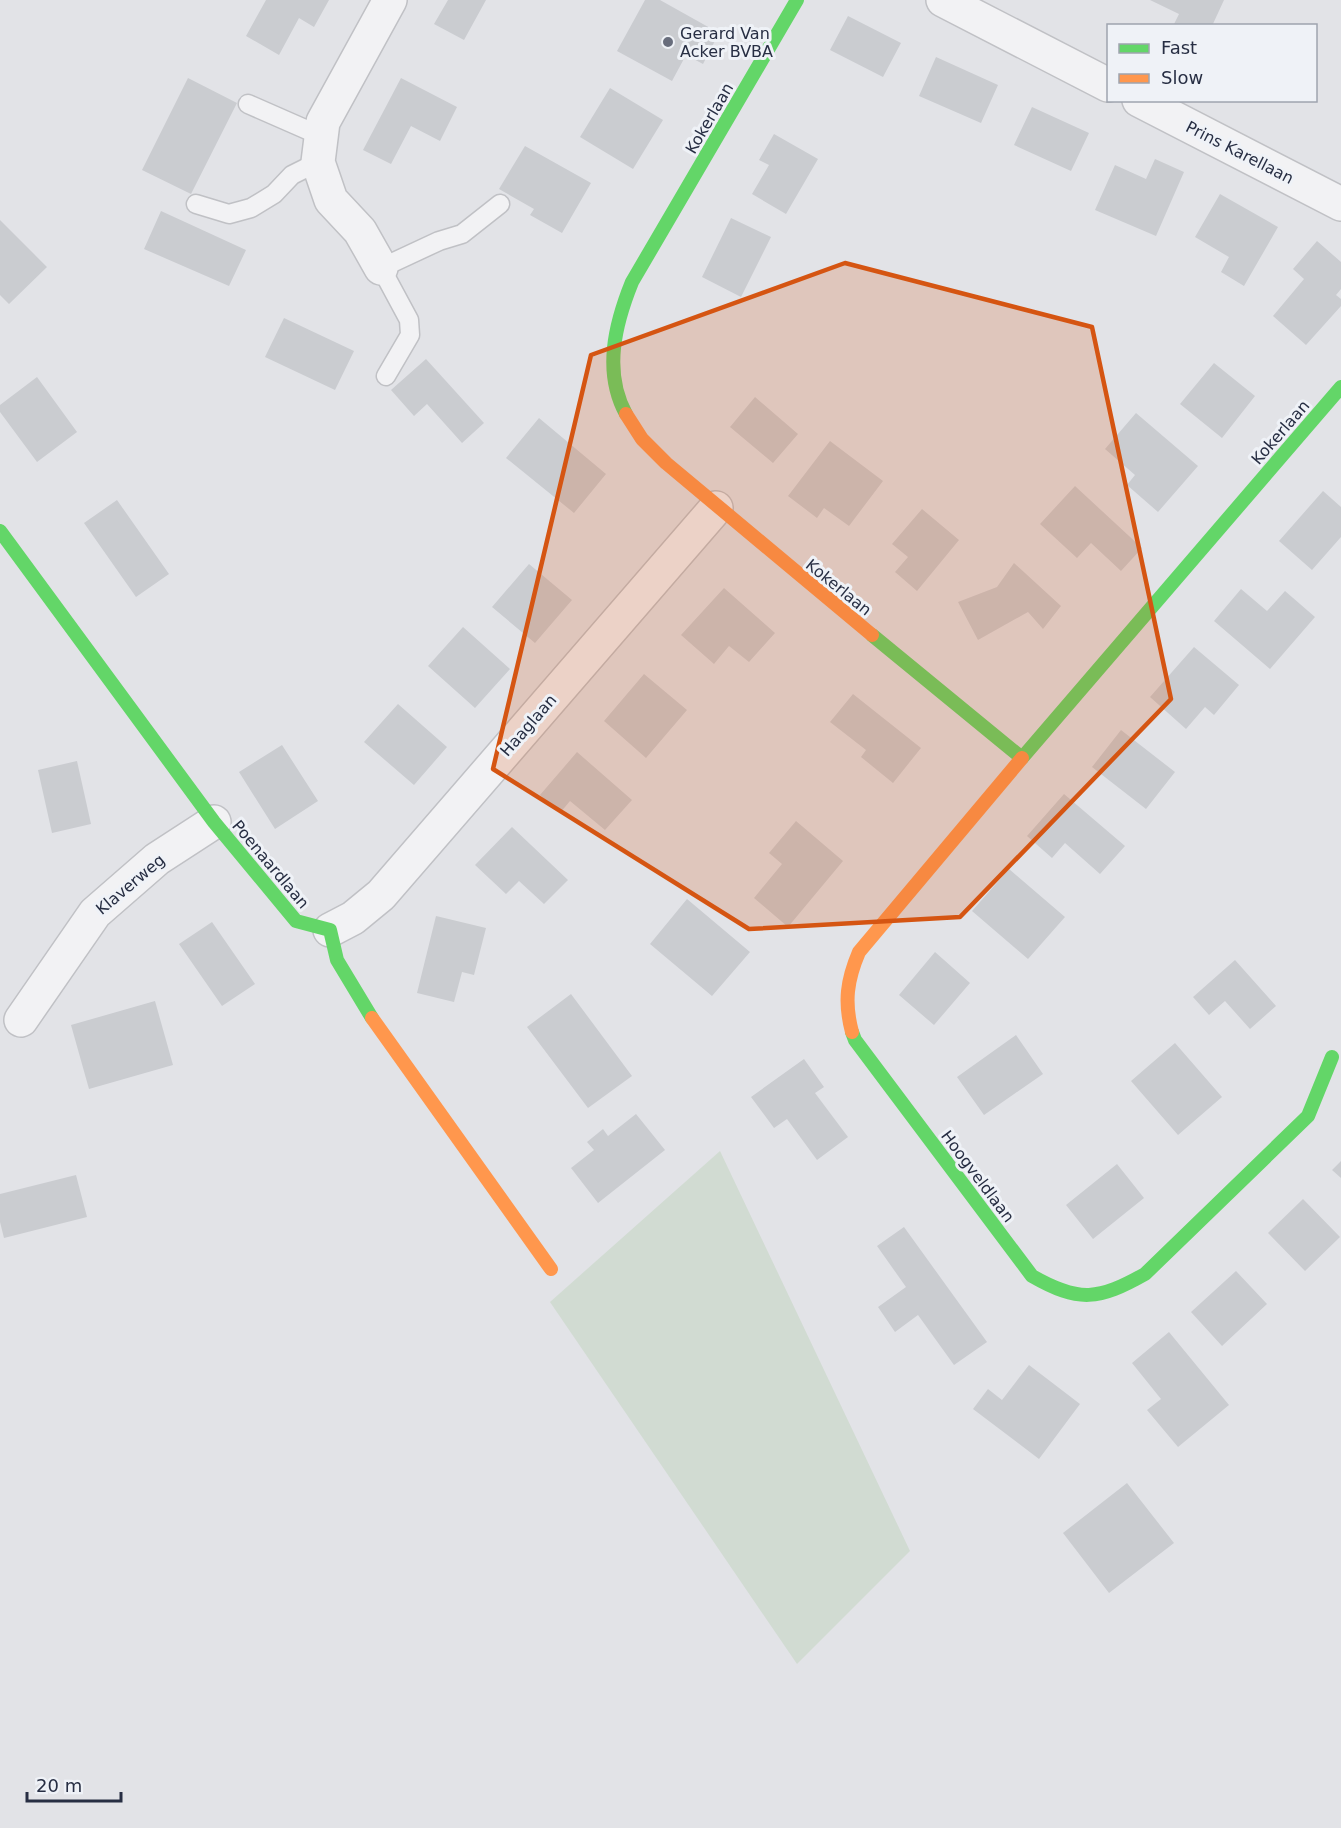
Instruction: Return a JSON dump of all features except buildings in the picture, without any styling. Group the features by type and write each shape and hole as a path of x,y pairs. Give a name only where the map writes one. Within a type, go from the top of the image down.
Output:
{"street":[{"path":"381,268 360,231 331,200 320,149 323,122 390,0"},
{"name":"Kokerlaan","path":"797,0 632,282 618,314 613,341 613,372 620,398 632,425 652,450 716,508 1022,759 1341,387"},
{"path":"943,0 1107,84"},
{"name":"Prins Karellaan","path":"1143,102 1341,204"},
{"name":"Haaglaan","path":"330,930 353,918 381,895 716,508"},
{"name":"Poenaardlaan","path":"0,531 214,822 296,921 330,930"},
{"name":"Hoogveldlaan","path":"1022,759 859,952 846,980 846,1012 855,1040 1032,1276 1056,1291 1084,1298 1114,1293 1144,1274 1308,1116 1332,1057"},
{"name":"Klaverweg","path":"21,1020 95,913 157,859 214,822"},
{"path":"330,930 337,960 372,1018 551,1269"}],"lane":[{"path":"196,204 229,214 251,208 274,194 320,149 248,104"},
{"path":"386,376 410,335 409,320 381,268 439,241 462,234 500,204"}],"highlighted area":[{"path":"845,263 1092,327 1171,699 960,917 749,929 493,769 591,355"}],"shaded area":[{"path":"720,1151 910,1551 797,1664 550,1302"}],"traffic: fast":[{"path":"626,414 619,398 613,365 617,331 632,282 797,0"},
{"path":"872,635 1022,758 1341,387"},
{"path":"0,531 214,822 296,921 330,930 337,960 372,1018"},
{"path":"852,1032 855,1040 1032,1276 1063,1291 1089,1295 1115,1289 1145,1274 1308,1116 1332,1057"}],"traffic: slow":[{"path":"626,414 642,439 666,463 872,635"},
{"path":"852,1032 848,1011 848,991 859,952 1022,758"},
{"path":"372,1018 551,1269"}],"place":[{"name":"Gerard Van Acker BVBA","path":"668,42"}]}
